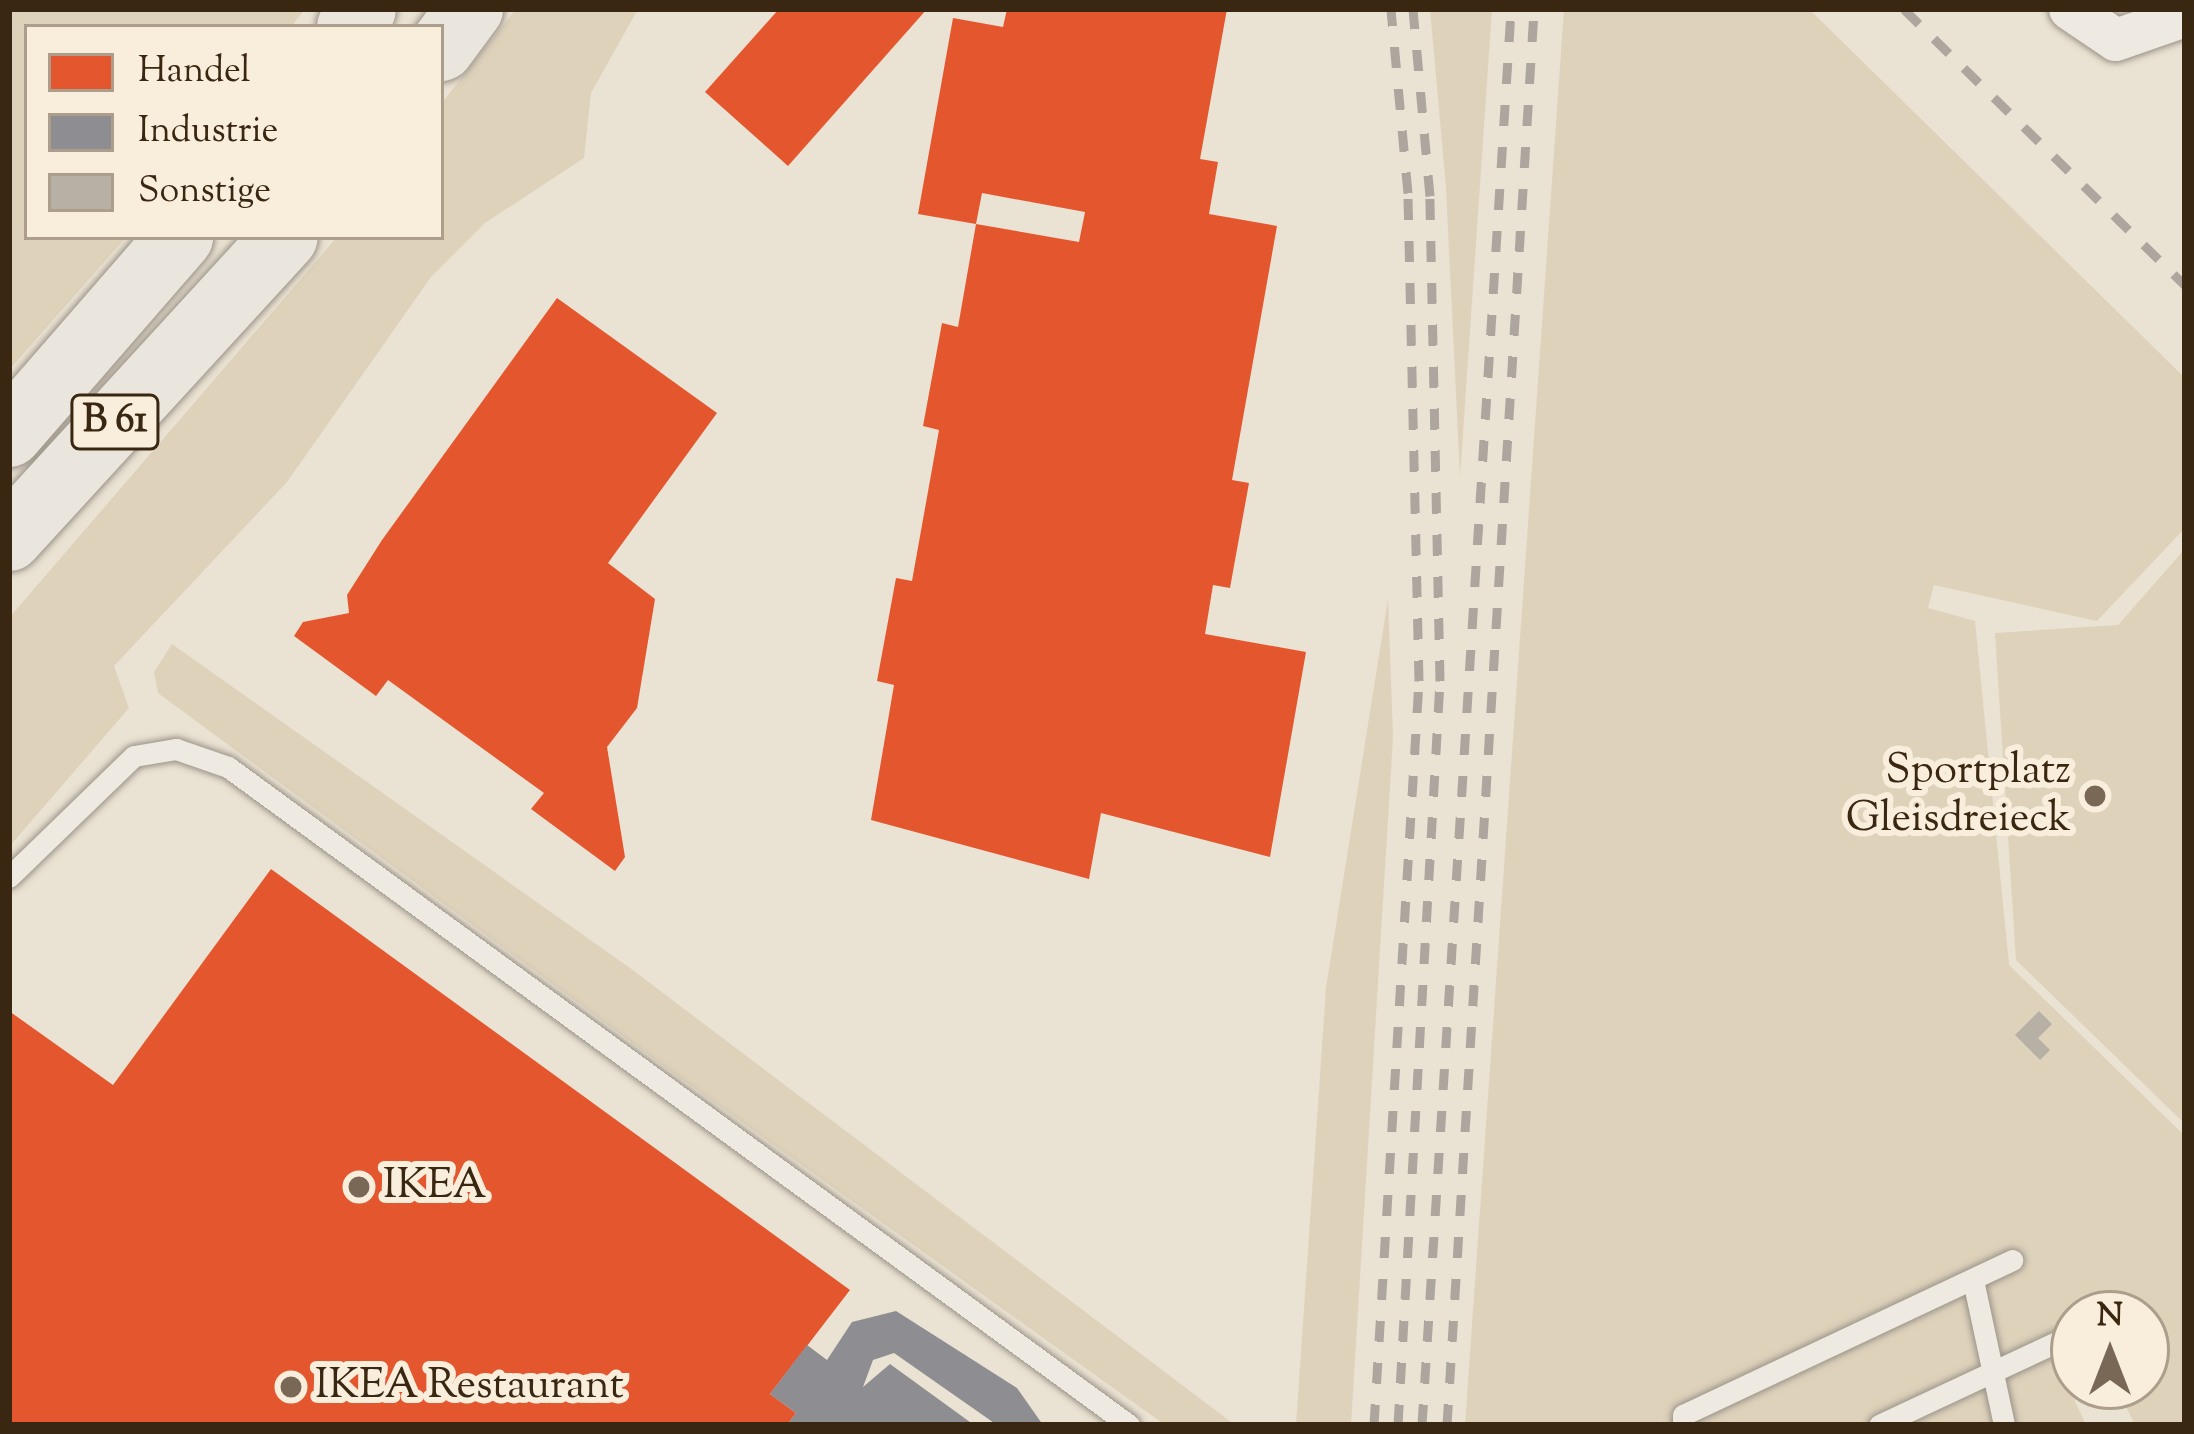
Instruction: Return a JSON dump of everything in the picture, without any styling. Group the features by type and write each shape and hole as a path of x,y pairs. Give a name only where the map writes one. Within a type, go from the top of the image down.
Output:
{"highway":[{"path":"444,44 470,9"},
{"name":"B 61","path":"9,434 178,240"},
{"name":"B 61","path":"9,538 282,240"}],"street":[{"path":"2070,9 2116,40 2185,16"}],"lane":[{"path":"9,878 134,756 176,748 228,767 1129,1425"},
{"path":"1683,1425 1683,1415 2012,1260"},
{"path":"1973,1280 2005,1425"},
{"path":"1879,1425 2050,1346"}],"shaded area":[{"path":"9,9 305,9 293,24 24,24 24,240 123,240 9,370"},
{"path":"516,9 638,9 591,93 584,158 485,223 431,277 287,482 114,666 129,708 9,847 9,618 334,240 444,240 444,100"},
{"path":"1430,9 1492,9 1460,477 1446,188"},
{"path":"1564,9 1809,9 2185,378 2185,528 2097,621 1934,585 1928,608 1975,621 2009,965 2185,1136 2185,1425 2135,1425 2128,1410 2170,1410 2170,1290 2050,1290 2050,1410 2079,1410 2086,1425 1465,1425"},
{"name":"Sportplatz Gleisdreieck","path":"2185,549 2185,1124 2016,960 1995,633 2118,625"},
{"path":"1388,599 1393,737 1351,1425 1296,1425 1326,988"},
{"path":"172,644 630,968 1235,1425 1165,1425 673,1073 158,693 154,672"}],"building: Handel":[{"path":"779,9 927,9 788,166 705,92"},
{"path":"1007,9 1227,9 1200,159 1218,162 1209,214 1277,226 1232,480 1249,483 1230,588 1213,585 1205,634 1306,652 1270,857 1101,813 1089,879 871,820 894,685 877,681 896,578 912,581 939,430 923,426 942,323 958,327 976,224 918,214 953,18 1003,27","holes":["982,193 1085,212 1079,242 976,224"]},
{"path":"557,298 717,413 608,563 655,599 637,708 607,747 625,857 615,871 531,809 544,793 388,680 376,696 294,636 303,622 349,613 347,595 382,540"},
{"name":"IKEA","path":"271,869 850,1290 770,1394 796,1413 787,1425 9,1425 9,1011 113,1085"}],"building: Industrie":[{"path":"896,1311 1017,1388 1043,1425 997,1425 894,1353 873,1360 863,1387 890,1364 974,1425 787,1425 796,1413 770,1394 807,1345 827,1360 852,1322"}],"building: Sonstige":[{"path":"2039,1011 2052,1024 2038,1038 2050,1050 2040,1060 2015,1035"}],"railway":[{"path":"1374,1425 1419,681 1408,193 1391,9"},
{"path":"1398,1425 1440,681 1430,196 1413,9"},
{"path":"1422,1425 1511,9"},
{"path":"1447,1425 1534,9"},
{"path":"1904,9 2185,285"}],"place":[{"name":"Sportplatz Gleisdreieck","path":"2095,796"},
{"name":"IKEA","path":"359,1187"},
{"name":"IKEA Restaurant","path":"291,1387"}]}
